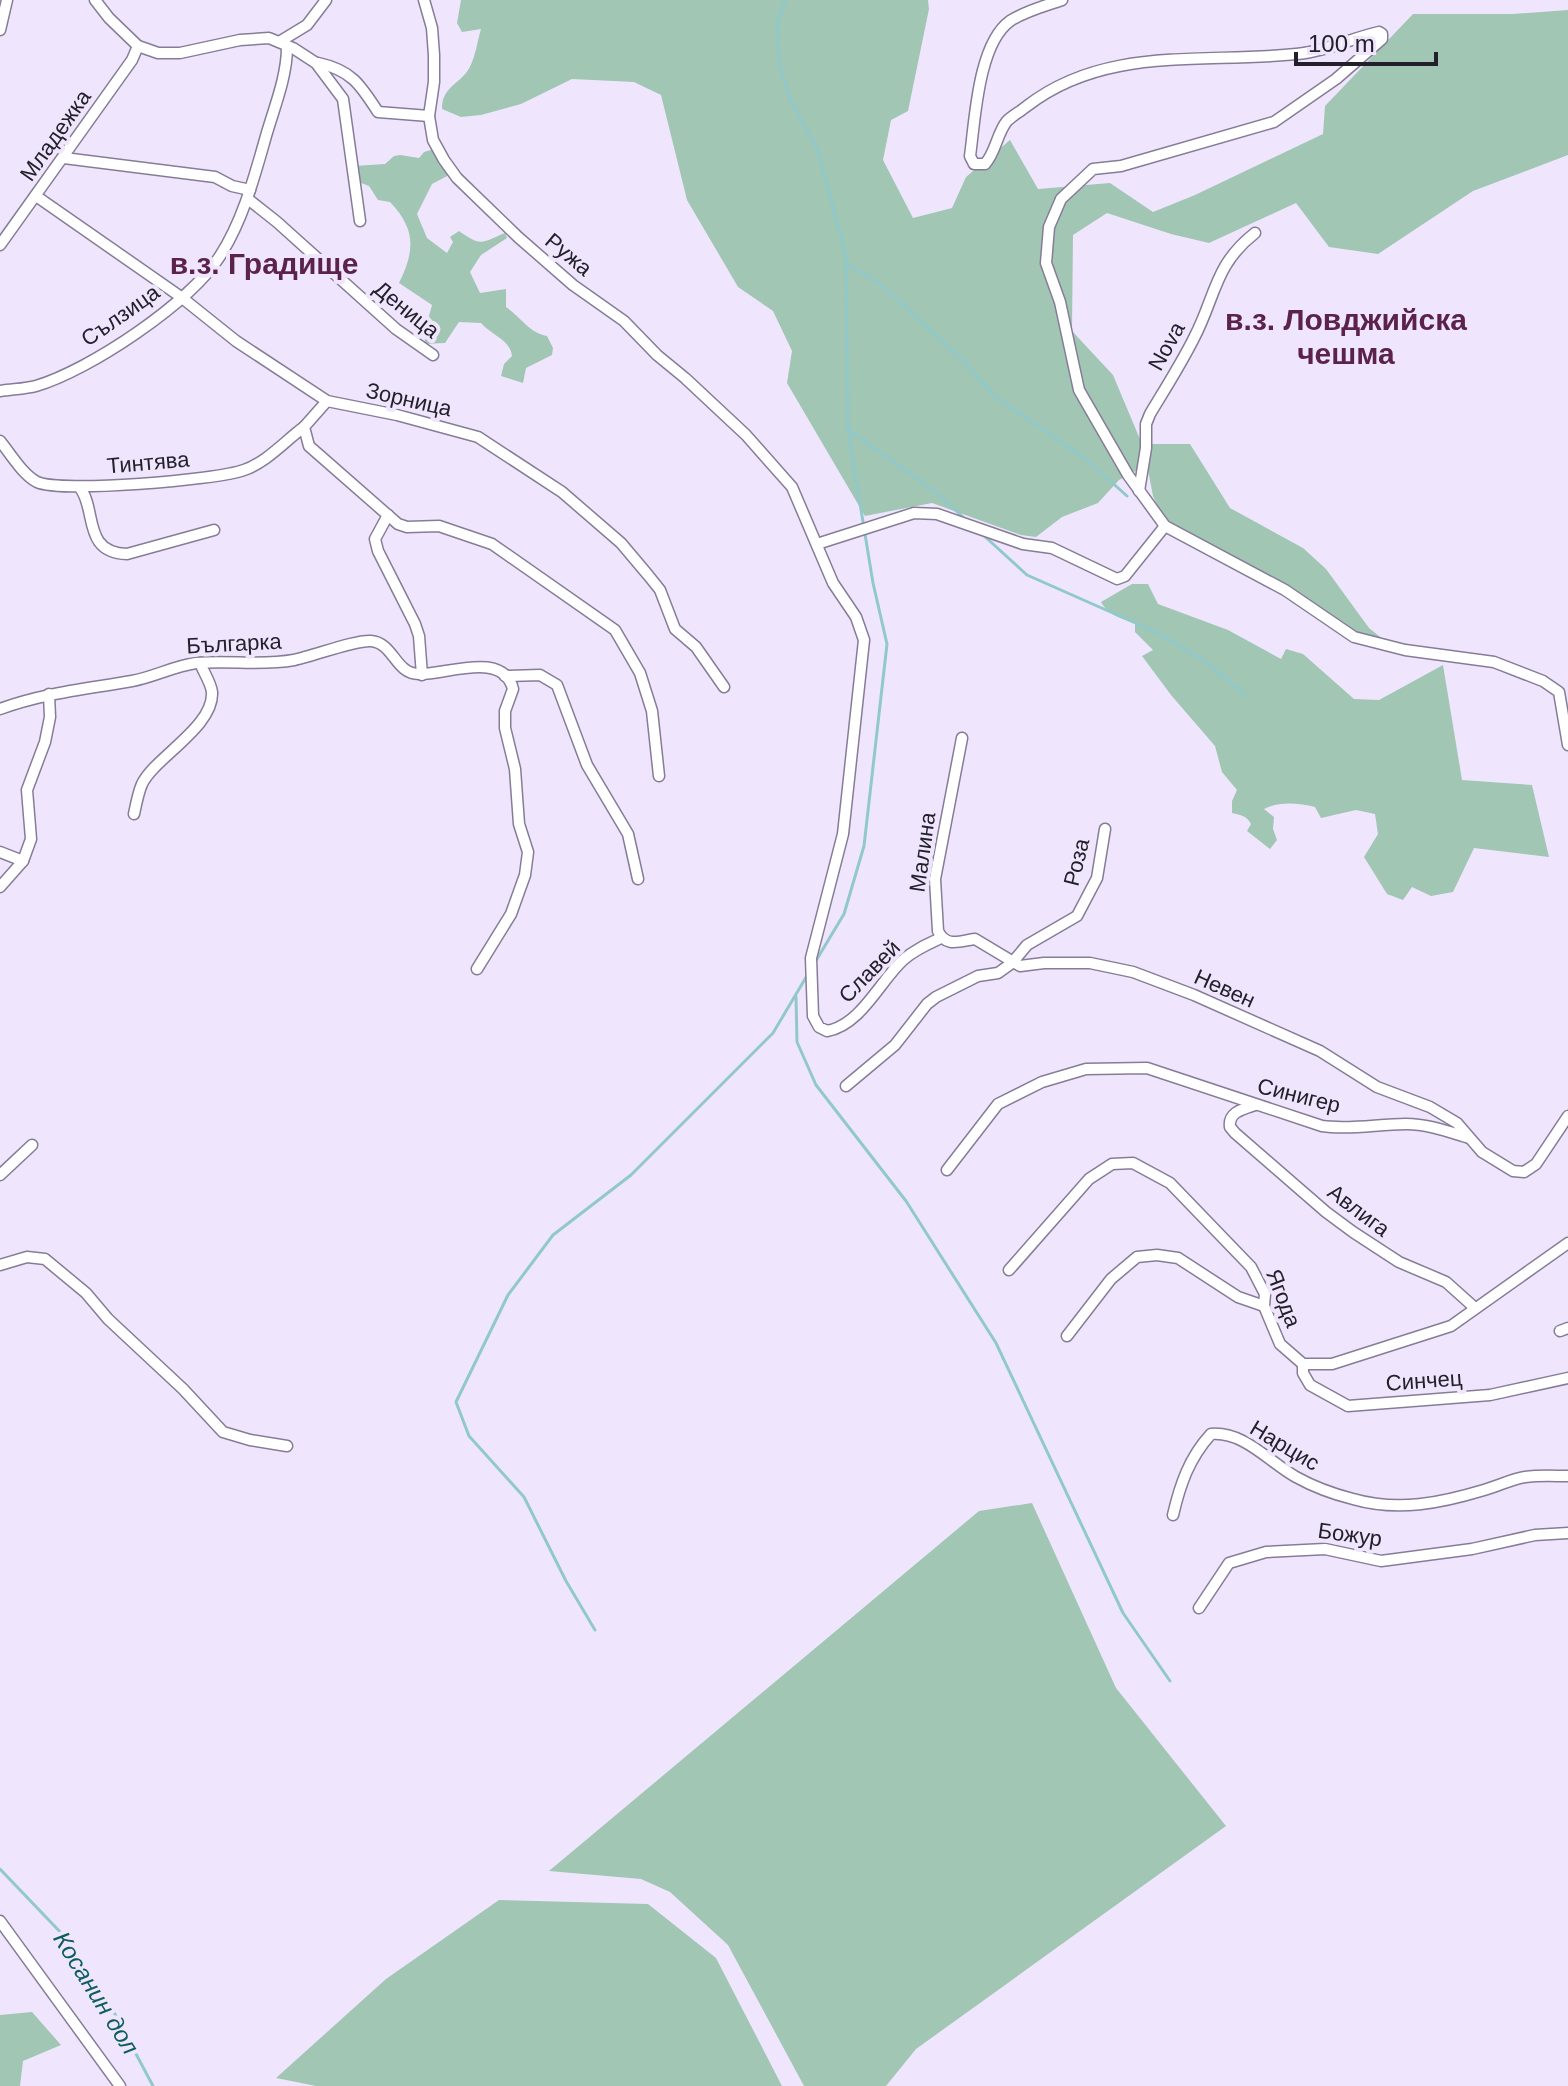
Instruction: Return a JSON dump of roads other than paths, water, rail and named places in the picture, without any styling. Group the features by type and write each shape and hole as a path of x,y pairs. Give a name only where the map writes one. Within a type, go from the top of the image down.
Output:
{"street":[{"path":"0,30 7,0"},
{"path":"95,0 138,46 169,53 269,38 293,48 316,63 343,99 360,221"},
{"path":"283,44 307,25 326,0"},
{"name":"Ружа","path":"424,0 432,28 434,82 429,116 435,148 457,178 518,237 573,285 624,321 746,435 792,487 833,583 856,617 864,640 843,834 811,958 813,1016 819,1027 827,1031"},
{"path":"1062,0 1022,14 1009,22 995,39 981,80 970,156 974,164 988,161 1006,122 1045,92 1099,68 1187,58 1235,59 1301,54 1352,38 1382,34 1382,39 1336,79 1274,122 1121,166 1093,169 1057,206 1045,243 1046,263 1060,302 1079,390 1139,491 1165,526 1285,590 1354,637 1405,650 1494,662 1543,681 1559,692 1568,745"},
{"name":"Сълзица","path":"0,391 36,386 75,369 140,332 195,285 218,259 249,194 277,96 283,44"},
{"name":"Младежка","path":"0,245 132,60 138,46"},
{"path":"316,63 332,66 352,76 378,112 429,116"},
{"name":"Деница","path":"64,158 215,177 249,194 396,329 433,355"},
{"name":"Зорница","path":"36,196 181,297 236,341 327,401 397,415 478,437 562,492 621,543 648,575 660,590 675,629 696,647 724,687"},
{"name":"Nova","path":"1139,491 1146,448 1146,424 1150,414 1193,341 1216,280 1231,255 1255,233"},
{"name":"Тинтява","path":"0,441 33,479 47,485 80,488 242,471 257,464 304,427 327,401"},
{"path":"304,427 309,446 398,524 407,527 439,526 492,544 615,630 640,673 652,711 659,776"},
{"path":"80,488 86,496 90,528 105,548 117,554 127,554 214,530"},
{"path":"817,544 914,513 937,514 1023,544 1052,548 1117,579 1125,576 1165,526"},
{"path":"388,515 375,539 415,624 422,675 480,667 505,676 540,675 557,685 587,765 628,834 638,879"},
{"name":"Българка","path":"0,709 49,694 134,681 174,667 200,663 293,660 369,641 383,645 400,668 422,675"},
{"path":"134,814 142,784 160,762 187,738 204,715 212,693 200,663"},
{"path":"477,969 511,914 525,875 528,852 519,824 515,769 505,728 505,711 513,689 505,676"},
{"path":"0,887 23,861 31,839 27,790 45,742 50,717 49,694"},
{"name":"Малина","path":"941,938 935,879 962,738"},
{"name":"Роза","path":"1012,963 1027,945 1077,916 1097,878 1105,829"},
{"path":"0,852 23,861"},
{"path":"941,938 949,943 975,939 1012,963"},
{"name":"Славей","path":"827,1031 845,1025 902,960 941,938"},
{"name":"Невен","path":"846,1086 895,1045 936,997 978,976 998,973 1012,963 1020,966 1090,963 1133,972 1194,995 1320,1051 1377,1087 1430,1107 1457,1123 1497,1163 1513,1171 1524,1172 1536,1164 1568,1116"},
{"name":"Синигер","path":"947,1170 998,1104 1042,1082 1086,1069 1147,1068 1322,1126 1427,1125 1469,1138"},
{"name":"Авлига","path":"1256,1105 1232,1116 1230,1127 1326,1212 1384,1253 1446,1282 1475,1308"},
{"path":"0,1175 32,1145"},
{"name":"Ягода","path":"1009,1270 1089,1179 1112,1164 1133,1163 1170,1183 1251,1267 1265,1294 1264,1306 1280,1344 1303,1364"},
{"path":"1303,1364 1332,1364 1451,1326 1568,1243"},
{"path":"1067,1336 1111,1279 1137,1257 1157,1255 1178,1258 1238,1297 1264,1306"},
{"path":"0,1265 27,1257 45,1259 86,1293 108,1319 183,1389 223,1432 287,1446"},
{"name":"Синчец","path":"1303,1364 1303,1373 1310,1385 1348,1406 1490,1395 1568,1378"},
{"name":"Нарцис","path":"1173,1515 1187,1468 1211,1434 1220,1433 1247,1443 1316,1487 1377,1504 1411,1507 1449,1501 1526,1477 1568,1476"},
{"name":"Божур","path":"1199,1608 1229,1563 1266,1552 1318,1548 1381,1561 1472,1549 1535,1535 1568,1533"},
{"path":"0,1921 120,2086"}],"waterway":[{"path":"785,0 777,25 780,66 790,99 818,151 846,256 848,430 873,583 887,644 864,846 844,914 814,964"},
{"path":"846,264 878,282 964,361 993,395 1087,460 1127,496"},
{"path":"849,430 937,493 966,520"},
{"path":"981,533 1027,575 1158,633 1200,658 1245,694"},
{"path":"595,1630 566,1581 524,1497 469,1436 456,1402 508,1295 553,1235 631,1175 773,1033 808,974"},
{"path":"796,997 797,1042 816,1085 906,1201 996,1343 1123,1613 1170,1681"},
{"name":"Косанин дол","path":"0,1869 65,1937 109,2003 153,2086"}],"district":[{"name":"в.з. Градище","path":"264,264"},
{"name":"в.з. Ловджийска чешма","path":"1346,337"}]}
